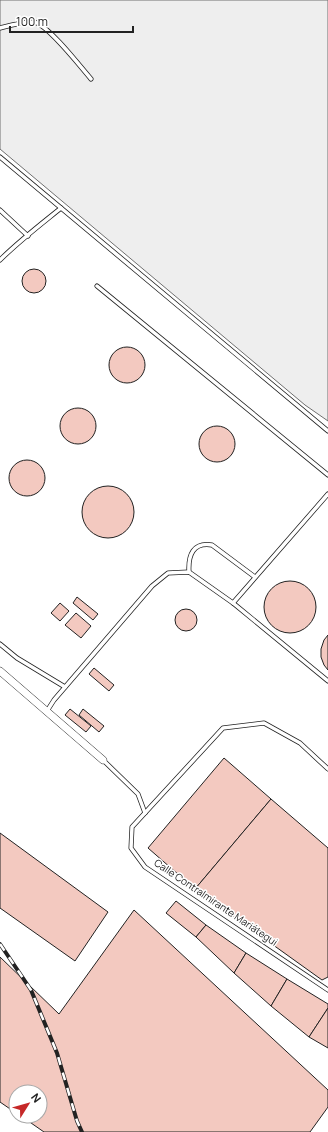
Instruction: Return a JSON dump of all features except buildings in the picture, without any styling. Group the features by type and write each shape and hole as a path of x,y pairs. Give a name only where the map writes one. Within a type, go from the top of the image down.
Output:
{"street":[{"path":"0,671 103,760"}],"lane":[{"path":"0,28 10,25 35,22 45,28 91,79"},
{"path":"0,157 328,431"},
{"path":"0,260 17,243 28,236 61,208"},
{"path":"0,210 28,236"},
{"path":"97,286 328,475"},
{"path":"233,603 328,494"},
{"path":"189,572 188,561 191,554 196,547 204,544 212,545 255,577"},
{"path":"47,711 54,700 152,586 168,573 189,572 233,603 328,681"},
{"path":"0,644 17,658 65,687"},
{"name":"Calle Contralmirante Mariátegui","path":"328,769 300,743 264,724 223,728 132,827 131,848 145,867 328,990"},
{"path":"103,760 138,794 144,813"}],"shaded area":[{"path":"0,0 328,0 328,421 305,405 0,149"}],"railway":[{"path":"0,944 31,990 57,1053 77,1121 82,1132"}]}
